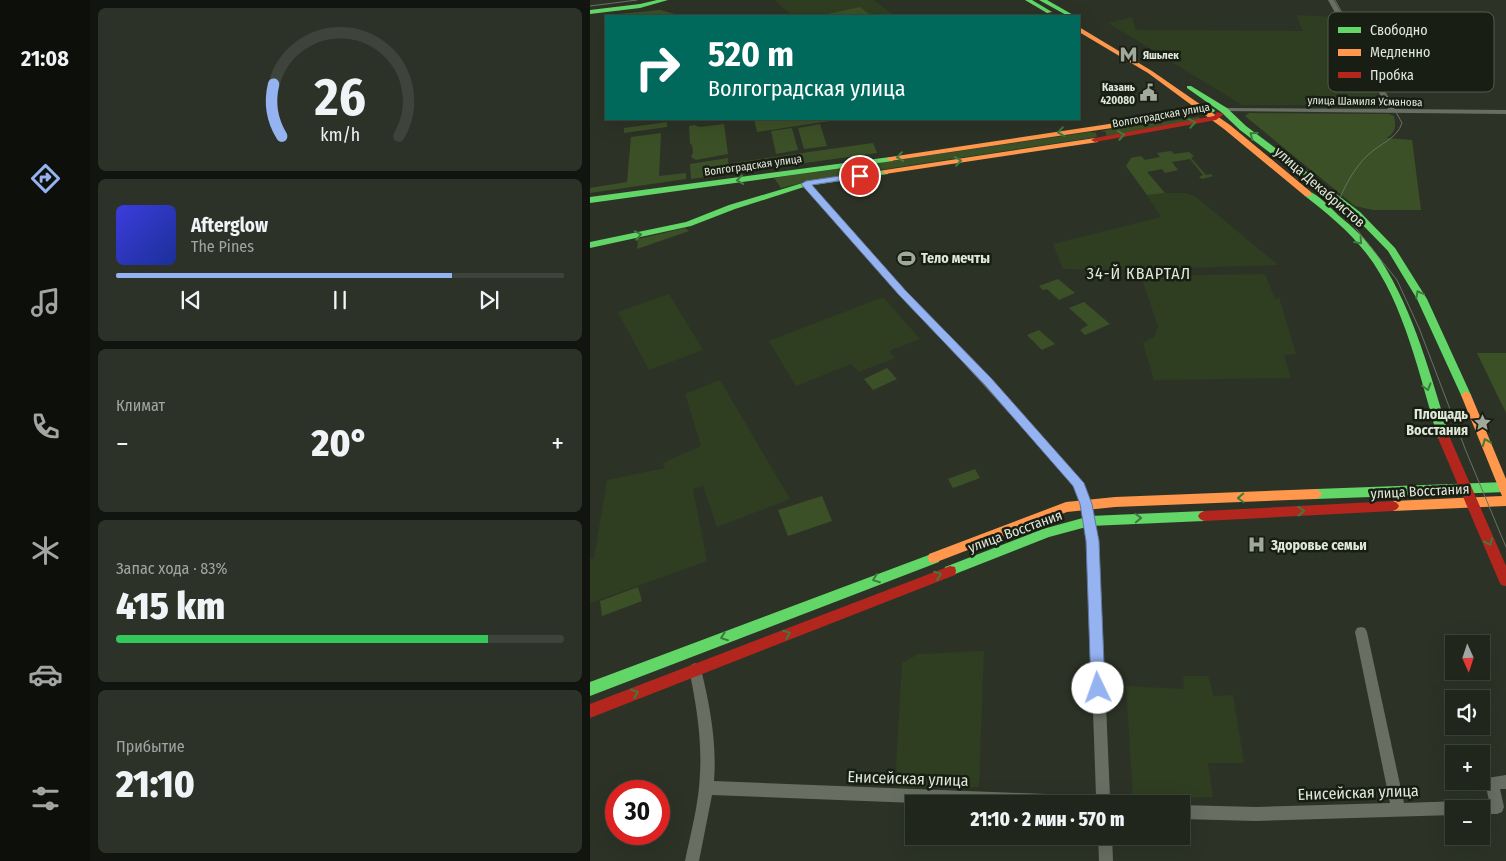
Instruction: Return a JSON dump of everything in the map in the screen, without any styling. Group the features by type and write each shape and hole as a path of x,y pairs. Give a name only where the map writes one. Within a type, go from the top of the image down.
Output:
{"main road":[{"path":"590,2 611,0"},
{"path":"590,10 660,0"},
{"path":"590,10 640,6 665,0"},
{"path":"1028,0 1054,15"},
{"path":"1042,0 1070,15"},
{"name":"улица Декабристов","path":"1080,21 1153,63 1220,114 1336,217 1374,259 1388,282 1407,326 1435,414 1465,490 1506,581"},
{"path":"1080,30 1150,72 1205,110"},
{"name":"Волгоградская улица","path":"590,200 892,158 1205,110 1220,114"},
{"name":"улица Декабристов","path":"1220,114 1243,128 1357,214 1392,250 1422,299 1473,411 1505,489"},
{"name":"Волгоградская улица","path":"590,245 688,224 732,207 806,184 1097,140 1220,114"},
{"path":"1092,127 1101,135 1097,140"},
{"name":"улица Восстания","path":"590,689 1066,507 1086,504 1505,489"},
{"name":"улица Восстания","path":"590,711 1047,533 1090,521 1506,502"}],"street":[{"path":"1331,0 1338,12"},
{"path":"1382,92 1392,111"},
{"name":"улица Шамиля Усманова","path":"1220,114 1392,111 1506,112"},
{"path":"806,184 1077,481 1086,504 1093,541 1105,795"},
{"path":"1361,632 1398,808"},
{"path":"692,861 706,788 706,738 703,705 695,670"},
{"name":"Енисейская улица","path":"1190,812 1256,814 1398,808 1497,807 1492,782 1506,782"},
{"name":"Енисейская улица","path":"706,788 905,795"},
{"path":"1105,845 1106,861"}],"shaded area":[{"path":"774,0 874,0 894,15 792,15"},
{"path":"860,7 869,14 865,15 824,15"},
{"path":"660,10 678,15 621,15 618,14"},
{"path":"1296,15 1328,17 1328,92 1377,92 1384,105 1242,105 1108,23 1132,17 1136,30 1303,31"},
{"path":"1249,113 1388,114 1394,116 1395,128 1387,138 1412,140 1421,210 1373,210 1355,206 1245,116"},
{"path":"1198,117 1202,119 1106,136 1106,132 1101,131"},
{"path":"754,120 836,120 757,132"},
{"path":"667,122 667,127 624,133 624,128"},
{"path":"724,124 728,154 696,160 691,157 693,152 692,145 690,144 689,126 700,127"},
{"path":"820,124 827,146 804,149 798,128"},
{"path":"792,128 798,150 776,154 771,131"},
{"path":"1090,132 1096,133 1097,137 814,180 781,188 774,178"},
{"path":"661,133 659,176 686,173 686,179 590,193 590,188 627,182 631,137"},
{"path":"873,143 877,153 734,173 733,163"},
{"path":"1171,151 1174,154 1189,152 1194,156 1191,158 1206,175 1211,174 1213,176 1202,179 1199,177 1203,175 1190,159 1172,162 1178,170 1165,173 1162,169 1147,172 1165,193 1147,195 1126,166 1131,158 1141,156 1145,160 1160,157 1157,153"},
{"path":"728,158 729,174 691,179 690,164"},
{"path":"1185,193 1195,196 1278,265 1121,270 1063,269 1053,244 1161,217 1147,195"},
{"path":"685,228 689,231 637,249 638,239"},
{"path":"1265,274 1275,299 1279,297 1296,354 1284,355 1291,378 1154,380 1143,343 1154,337 1158,327 1141,276"},
{"path":"1058,279 1075,293 1059,300 1047,289 1043,290 1039,286"},
{"path":"669,294 703,350 649,370 618,312"},
{"path":"883,297 920,339 889,351 895,358 859,372 851,364 796,386 769,341"},
{"path":"1084,302 1110,324 1085,335 1080,330 1088,325 1069,308"},
{"path":"1039,330 1055,344 1042,350 1027,335"},
{"path":"1477,353 1506,353 1506,413"},
{"path":"887,368 897,379 873,390 864,379"},
{"path":"720,380 790,499 717,527 703,486 693,489 707,561 590,603 590,559 594,558 607,480 665,468 663,463 701,446 685,394"},
{"path":"975,469 980,478 953,488 948,479"},
{"path":"822,496 832,521 788,536 778,510"},
{"path":"638,587 642,601 602,616 600,601"},
{"path":"984,651 979,787 900,788 896,767 902,663 918,654"},
{"path":"1183,676 1208,676 1214,696 1233,695 1244,763 1208,763 1213,797 1133,795 1126,686 1184,689"}],"tram line":[{"path":"590,6 637,0"},
{"path":"1335,0 1342,12"},
{"path":"1385,92 1402,123 1400,129 1372,151 1359,165 1345,186 1338,206 1397,280 1419,328 1466,451 1506,547"}],"traffic: fast":[{"path":"590,12 640,6 665,0"},
{"path":"1028,0 1049,12"},
{"path":"1042,0 1070,15"},
{"path":"1189,87 1224,110 1243,128 1357,214 1392,250 1422,299 1466,395"},
{"path":"1109,126 1211,110"},
{"path":"590,200 890,159"},
{"path":"590,245 688,224 732,207 806,184 885,172"},
{"path":"1308,194 1362,242 1376,260 1387,279 1407,323 1444,438"},
{"path":"1316,494 1506,487"},
{"path":"950,571 1047,533 1090,521 1204,516"},
{"path":"590,689 934,558"}],"traffic: slow":[{"path":"1080,30 1150,72 1227,127 1308,194"},
{"path":"890,159 1109,126"},
{"path":"885,172 1095,140"},
{"path":"1466,395 1506,493"},
{"path":"934,558 1066,507 1115,502 1316,494"},
{"path":"1393,506 1506,501"}],"traffic: jam":[{"path":"1095,140 1216,118 1220,114"},
{"path":"1444,438 1506,581"},
{"path":"1204,516 1393,506"},
{"path":"590,711 950,571"}],"place":[{"name":"Яшьлек","path":"1129,55"},
{"name":"Казань 420080","path":"1149,93"},
{"name":"Тело мечты","path":"907,258"},
{"name":"Площадь Восстания","path":"1482,422"},
{"name":"Здоровье семьи","path":"1257,545"}],"district":[{"name":"34-Й КВАРТАЛ","path":"1139,273"}],"route":[{"path":"860,176 806,184 903,293 943,333 1078,483 1086,504 1093,541 1098,688"}]}
